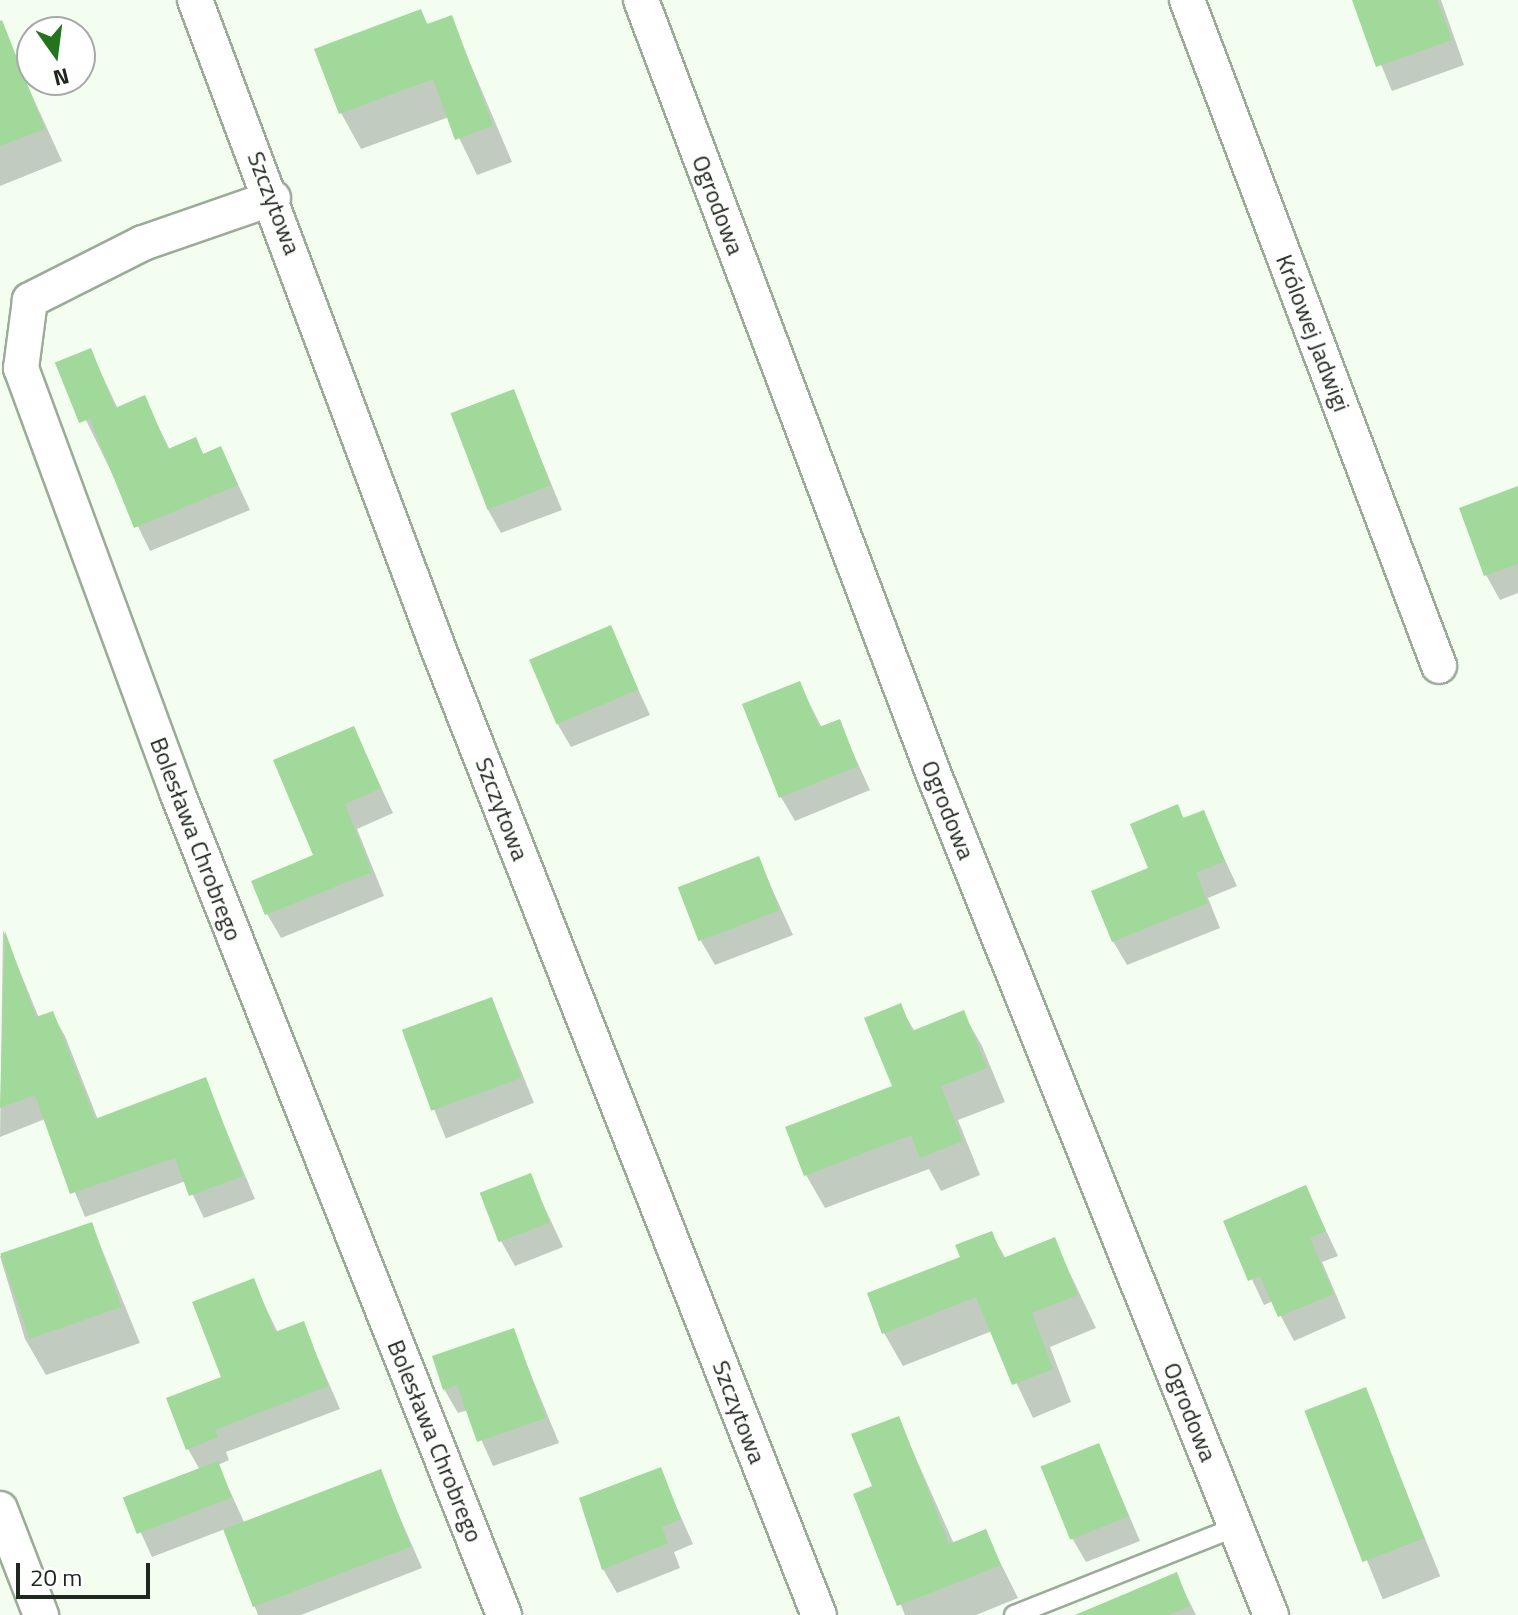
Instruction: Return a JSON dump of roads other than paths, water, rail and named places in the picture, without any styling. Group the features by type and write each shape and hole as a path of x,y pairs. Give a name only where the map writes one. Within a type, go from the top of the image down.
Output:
{"street":[{"name":"Szczytowa","path":"195,0 273,198 438,648 819,1615"},
{"name":"Ogrodowa","path":"641,0 934,775 1271,1615"},
{"name":"Królowej Jadwigi","path":"1187,0 1439,666"},
{"name":"Bolesława Chrobrego","path":"273,198 143,243 30,300 21,368 177,792 504,1615"},
{"path":"0,1509 41,1615"}],"lane":[{"path":"1014,1615 1236,1527"}]}
